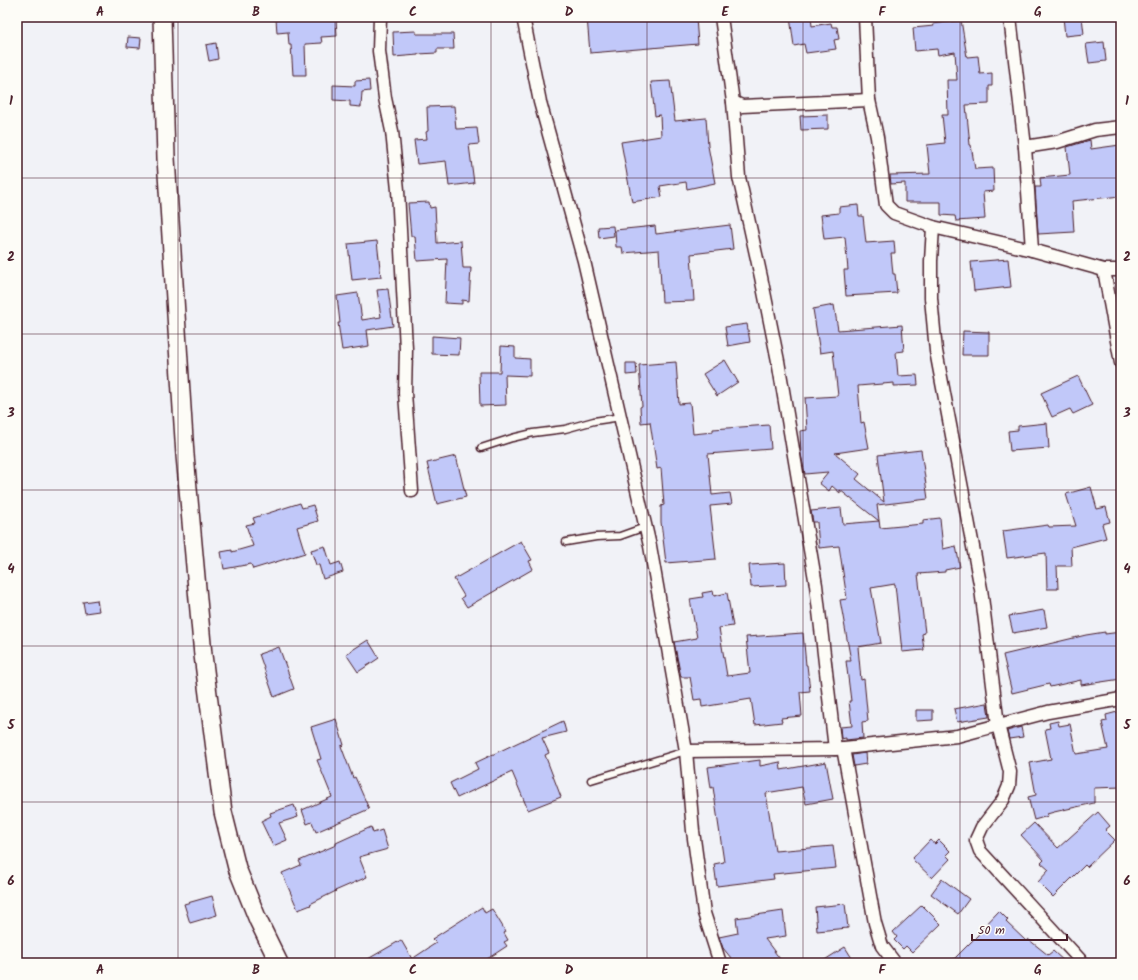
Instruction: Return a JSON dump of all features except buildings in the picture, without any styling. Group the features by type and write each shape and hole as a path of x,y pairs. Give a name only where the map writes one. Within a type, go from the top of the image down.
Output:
{"main road":[{"path":"162,17 166,158 185,455 203,655 223,812 237,868 258,920 279,963"}],"street":[{"path":"380,17 379,51 385,98 392,131 398,190 406,349 405,393 412,491"},
{"path":"523,17 540,102 584,261 650,546 686,751 693,831 704,913 720,963"},
{"path":"721,17 733,102 739,177 778,361 816,584 839,748 875,923 882,946 895,963"},
{"path":"865,17 869,100 877,137 886,205 894,213 933,228 1032,250 1104,270 1121,270"},
{"path":"1010,17 1026,147 1032,250"},
{"path":"733,102 742,106 869,100"},
{"path":"1026,147 1058,142 1095,130 1121,127"},
{"path":"933,228 931,276 936,351 981,589 998,724 1010,772 1009,786 1003,800 982,827 976,840 980,851 1083,963"},
{"path":"1104,270 1121,363"},
{"path":"686,751 839,748 957,736 1048,712 1121,699"}],"lane":[{"path":"481,448 533,433 565,429 594,420 620,417"},
{"path":"566,542 596,537 620,536 645,527"},
{"path":"591,780 686,751"}]}
